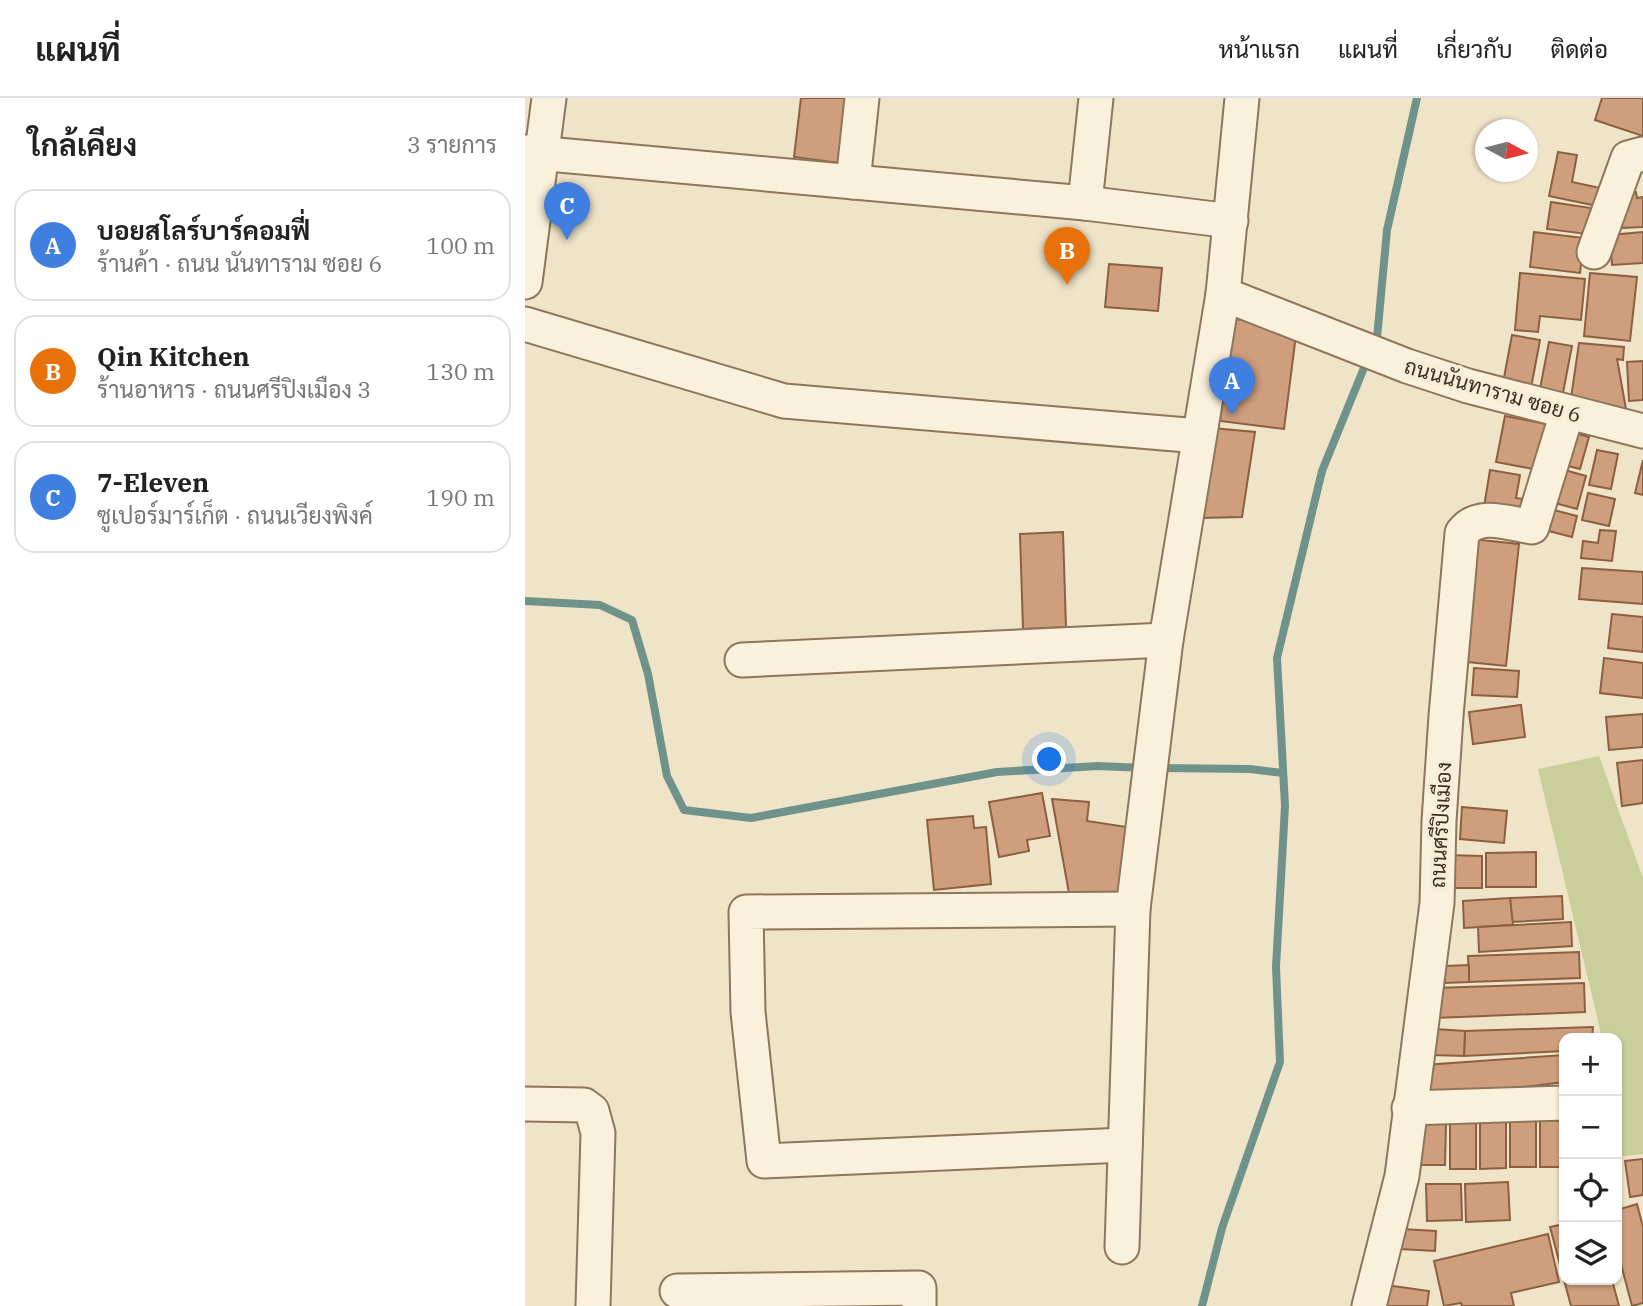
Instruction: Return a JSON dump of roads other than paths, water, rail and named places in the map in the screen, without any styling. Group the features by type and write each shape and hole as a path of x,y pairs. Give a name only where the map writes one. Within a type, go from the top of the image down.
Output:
{"street":[{"path":"525,282 534,153 549,98"},
{"path":"853,182 862,98"},
{"path":"1085,203 1096,98"},
{"path":"1122,1247 1133,909 1166,640 1223,294 1242,98"},
{"path":"534,153 1085,203 1231,221"},
{"path":"1594,251 1628,158 1643,154"},
{"name":"ถนนนันทาราม ซอย 6","path":"1223,294 1407,366 1468,386 1643,431"},
{"path":"525,324 784,401 1199,436"},
{"name":"ถนนศรีปิงเมือง","path":"1369,1306 1402,1176 1437,902 1446,716 1462,533 1470,523 1481,519 1532,527 1567,413"},
{"path":"742,660 1166,640"},
{"path":"1125,1145 764,1161 748,1012 746,912 1133,909"},
{"path":"1409,1108 1559,1103"},
{"path":"525,1104 584,1105 592,1111 598,1133 593,1306"},
{"path":"677,1291 919,1288 919,1306"}],"waterway":[{"path":"1373,346 1377,338 1387,230 1417,98"},
{"path":"1202,1306 1222,1228 1280,1062 1276,967 1285,806 1277,658 1322,471 1368,358"},
{"path":"525,601 600,605 632,620 648,674 667,776 684,810 751,818 997,772 1098,766 1144,768"},
{"path":"1157,768 1250,769 1283,773"}],"place":[{"name":"7-Eleven","path":"567,240"},
{"name":"Qin Kitchen","path":"1067,285"},
{"name":"บอยสโลร์บาร์คอมฟี่","path":"1232,415"}]}
